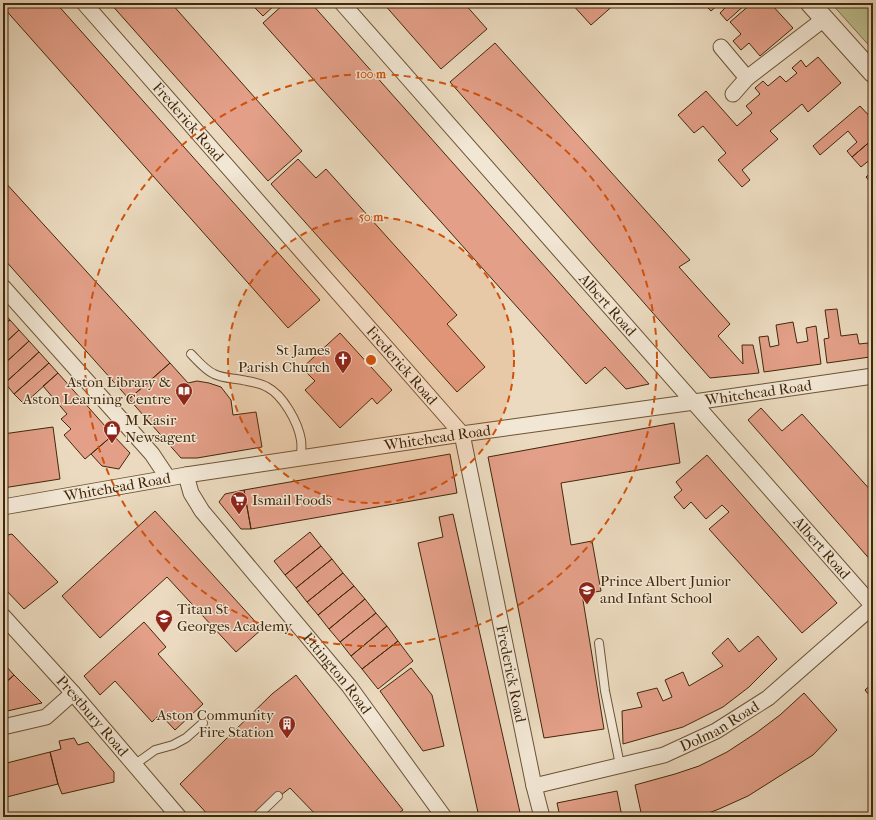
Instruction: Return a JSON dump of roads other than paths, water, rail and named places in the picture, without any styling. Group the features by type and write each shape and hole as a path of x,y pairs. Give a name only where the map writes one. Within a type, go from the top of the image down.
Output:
{"street":[{"name":"Frederick Road","path":"84,3 462,434 534,786 542,817"},
{"name":"Albert Road","path":"342,3 873,606"},
{"path":"810,3 873,73"},
{"path":"733,94 747,78 824,19"},
{"path":"721,47 747,78"},
{"path":"3,287 152,454 168,478"},
{"name":"Whitehead Road","path":"3,507 186,475 462,434 873,376"},
{"name":"Ettington Road","path":"186,475 191,493 202,511 349,686 444,817"},
{"name":"Dolman Road","path":"534,786 664,755 716,731 768,698 873,606"},
{"name":"Prestbury Road","path":"3,616 74,693 179,817"},
{"path":"3,727 46,717 74,693"}],"lane":[{"path":"192,354 205,369 215,375 247,381 267,387 278,395 286,404 296,424 301,440 301,458"},
{"path":"599,643 605,691 620,765"},
{"path":"134,765 155,750 173,745 186,738 203,723"},
{"path":"256,817 278,796"}],"place":[{"name":"St James Parish Church","path":"343,374"},
{"name":"Aston Library & Aston Learning Centre","path":"184,406"},
{"name":"M Kasir Newsagent","path":"112,444"},
{"name":"Ismail Foods","path":"239,515"},
{"name":"Prince Albert Junior and Infant School","path":"587,605"},
{"name":"Titan St Georges Academy","path":"164,633"},
{"name":"Aston Community Fire Station","path":"287,739"}]}
